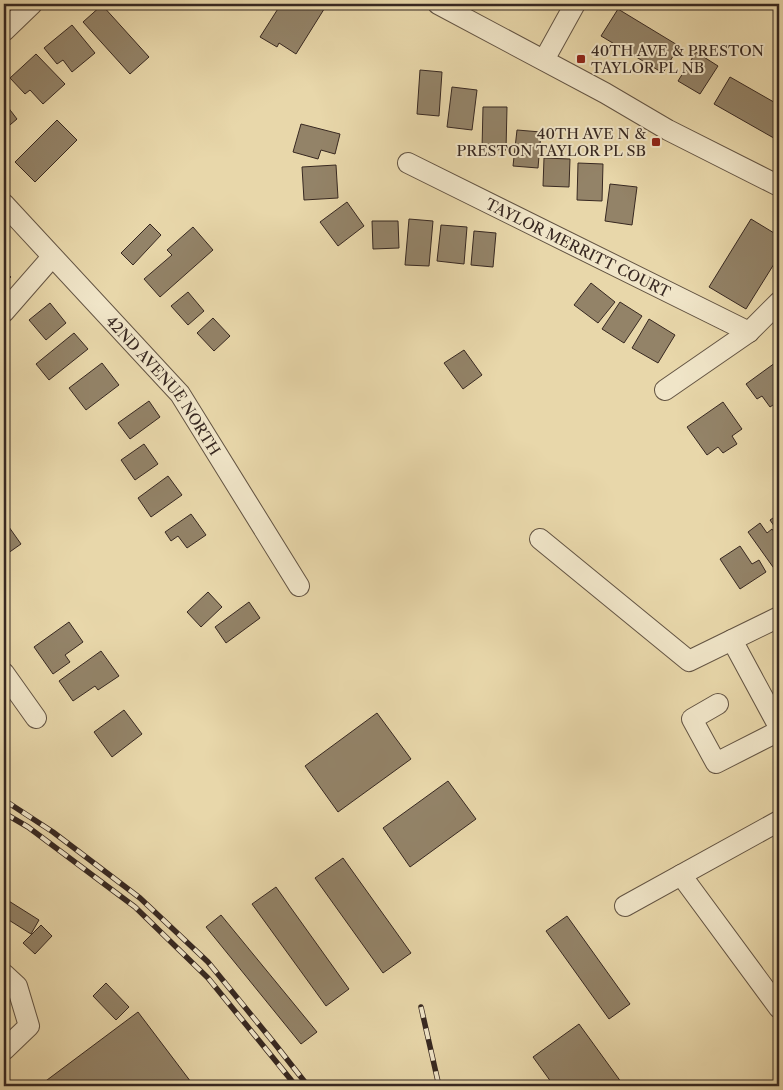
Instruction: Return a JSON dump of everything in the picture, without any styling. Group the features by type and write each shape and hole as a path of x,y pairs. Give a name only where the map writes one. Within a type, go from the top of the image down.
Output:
{"street":[{"path":"4,31 32,4"},
{"path":"438,4 606,93 668,130 779,186"},
{"path":"544,60 575,4"},
{"name":"TAYLOR MERRITT COURT","path":"408,163 749,332"},
{"name":"42ND AVENUE NORTH","path":"4,204 180,394 299,586"},
{"path":"4,312 52,257"},
{"path":"665,390 749,332 779,302"},
{"path":"540,539 689,662 779,617"},
{"path":"718,704 692,719 716,763 779,729 732,640"},
{"path":"4,674 36,718"},
{"path":"625,906 779,821"},
{"path":"681,875 779,1008"},
{"path":"4,974 17,986 29,1026 4,1050"}],"building":[{"path":"281,4 323,4 326,6 296,54 279,43 277,47 260,37"},
{"path":"102,5 149,57 130,74 83,22"},
{"path":"618,9 679,46 663,73 601,36"},
{"path":"72,25 95,53 72,72 63,60 57,64 44,48"},
{"path":"696,52 718,66 700,94 678,81"},
{"path":"36,54 65,84 43,104 30,90 25,94 10,78"},
{"path":"420,70 442,72 439,116 417,114"},
{"path":"730,77 779,105 779,141 714,104"},
{"path":"452,87 477,90 472,130 447,127"},
{"path":"4,102 17,119 4,130"},
{"path":"483,107 507,107 506,150 482,149"},
{"path":"57,120 77,140 35,182 15,162"},
{"path":"301,124 340,134 335,154 321,150 318,159 293,152"},
{"path":"517,130 541,132 538,168 513,166"},
{"path":"544,158 570,159 569,187 543,186"},
{"path":"578,163 603,164 602,201 577,200"},
{"path":"336,165 338,198 304,200 302,167"},
{"path":"610,184 637,187 632,225 605,221"},
{"path":"347,202 364,226 338,246 320,222"},
{"path":"409,219 433,221 429,266 405,265"},
{"path":"751,219 779,236 779,256 746,309 709,287"},
{"path":"372,221 398,221 399,248 373,249"},
{"path":"150,224 161,235 133,265 121,253"},
{"path":"441,225 467,227 464,264 437,261"},
{"path":"193,227 213,250 160,297 144,279 172,255 167,250"},
{"path":"474,231 496,233 493,267 471,265"},
{"path":"4,270 11,277 4,283"},
{"path":"591,283 615,302 598,323 574,305"},
{"path":"188,292 204,311 188,325 171,306"},
{"path":"620,302 642,316 624,343 602,329"},
{"path":"50,303 66,323 46,340 29,320"},
{"path":"213,318 230,336 214,351 197,333"},
{"path":"649,319 675,335 658,363 632,348"},
{"path":"74,333 88,349 49,380 36,364"},
{"path":"464,350 482,375 463,389 444,363"},
{"path":"779,360 779,401 770,407 762,396 757,399 746,384"},
{"path":"102,363 119,385 86,410 69,388"},
{"path":"149,401 160,417 130,439 118,423"},
{"path":"723,402 742,429 732,436 737,444 723,453 718,447 707,455 687,427"},
{"path":"144,444 158,464 135,480 121,460"},
{"path":"168,476 182,495 151,517 138,498"},
{"path":"191,514 206,535 187,548 178,536 171,541 165,532"},
{"path":"779,514 779,533 770,520"},
{"path":"4,520 21,544 4,556"},
{"path":"760,523 767,533 772,529 779,539 778,574 748,532"},
{"path":"740,546 752,564 759,560 766,572 740,589 720,559"},
{"path":"208,592 222,607 201,627 187,612"},
{"path":"249,602 260,618 226,643 215,627"},
{"path":"69,622 83,642 65,655 70,662 53,674 34,647"},
{"path":"101,651 119,676 98,690 95,686 73,701 59,681"},
{"path":"124,710 142,734 112,757 94,732"},
{"path":"377,713 411,759 338,812 305,766"},
{"path":"448,781 476,819 410,867 383,828"},
{"path":"343,858 411,953 383,973 315,878"},
{"path":"276,887 349,989 326,1006 252,904"},
{"path":"4,898 39,920 31,934 4,917"},
{"path":"221,915 317,1032 301,1044 206,927"},
{"path":"567,916 630,1004 609,1019 546,931"},
{"path":"41,925 52,936 35,954 23,943"},
{"path":"106,983 129,1007 116,1020 93,996"},
{"path":"138,1012 194,1086 117,1086 116,1084 113,1086 39,1086"},
{"path":"579,1024 624,1086 554,1086 533,1057"}],"railway":[{"path":"4,800 53,832 140,898 208,962 308,1086"},
{"path":"4,813 28,827 135,907 208,978 296,1086"},
{"path":"421,1007 439,1086"}],"place":[{"name":"40TH AVE & PRESTON TAYLOR PL NB","path":"581,59"},
{"name":"40TH AVE N & PRESTON TAYLOR PL SB","path":"656,142"}]}
